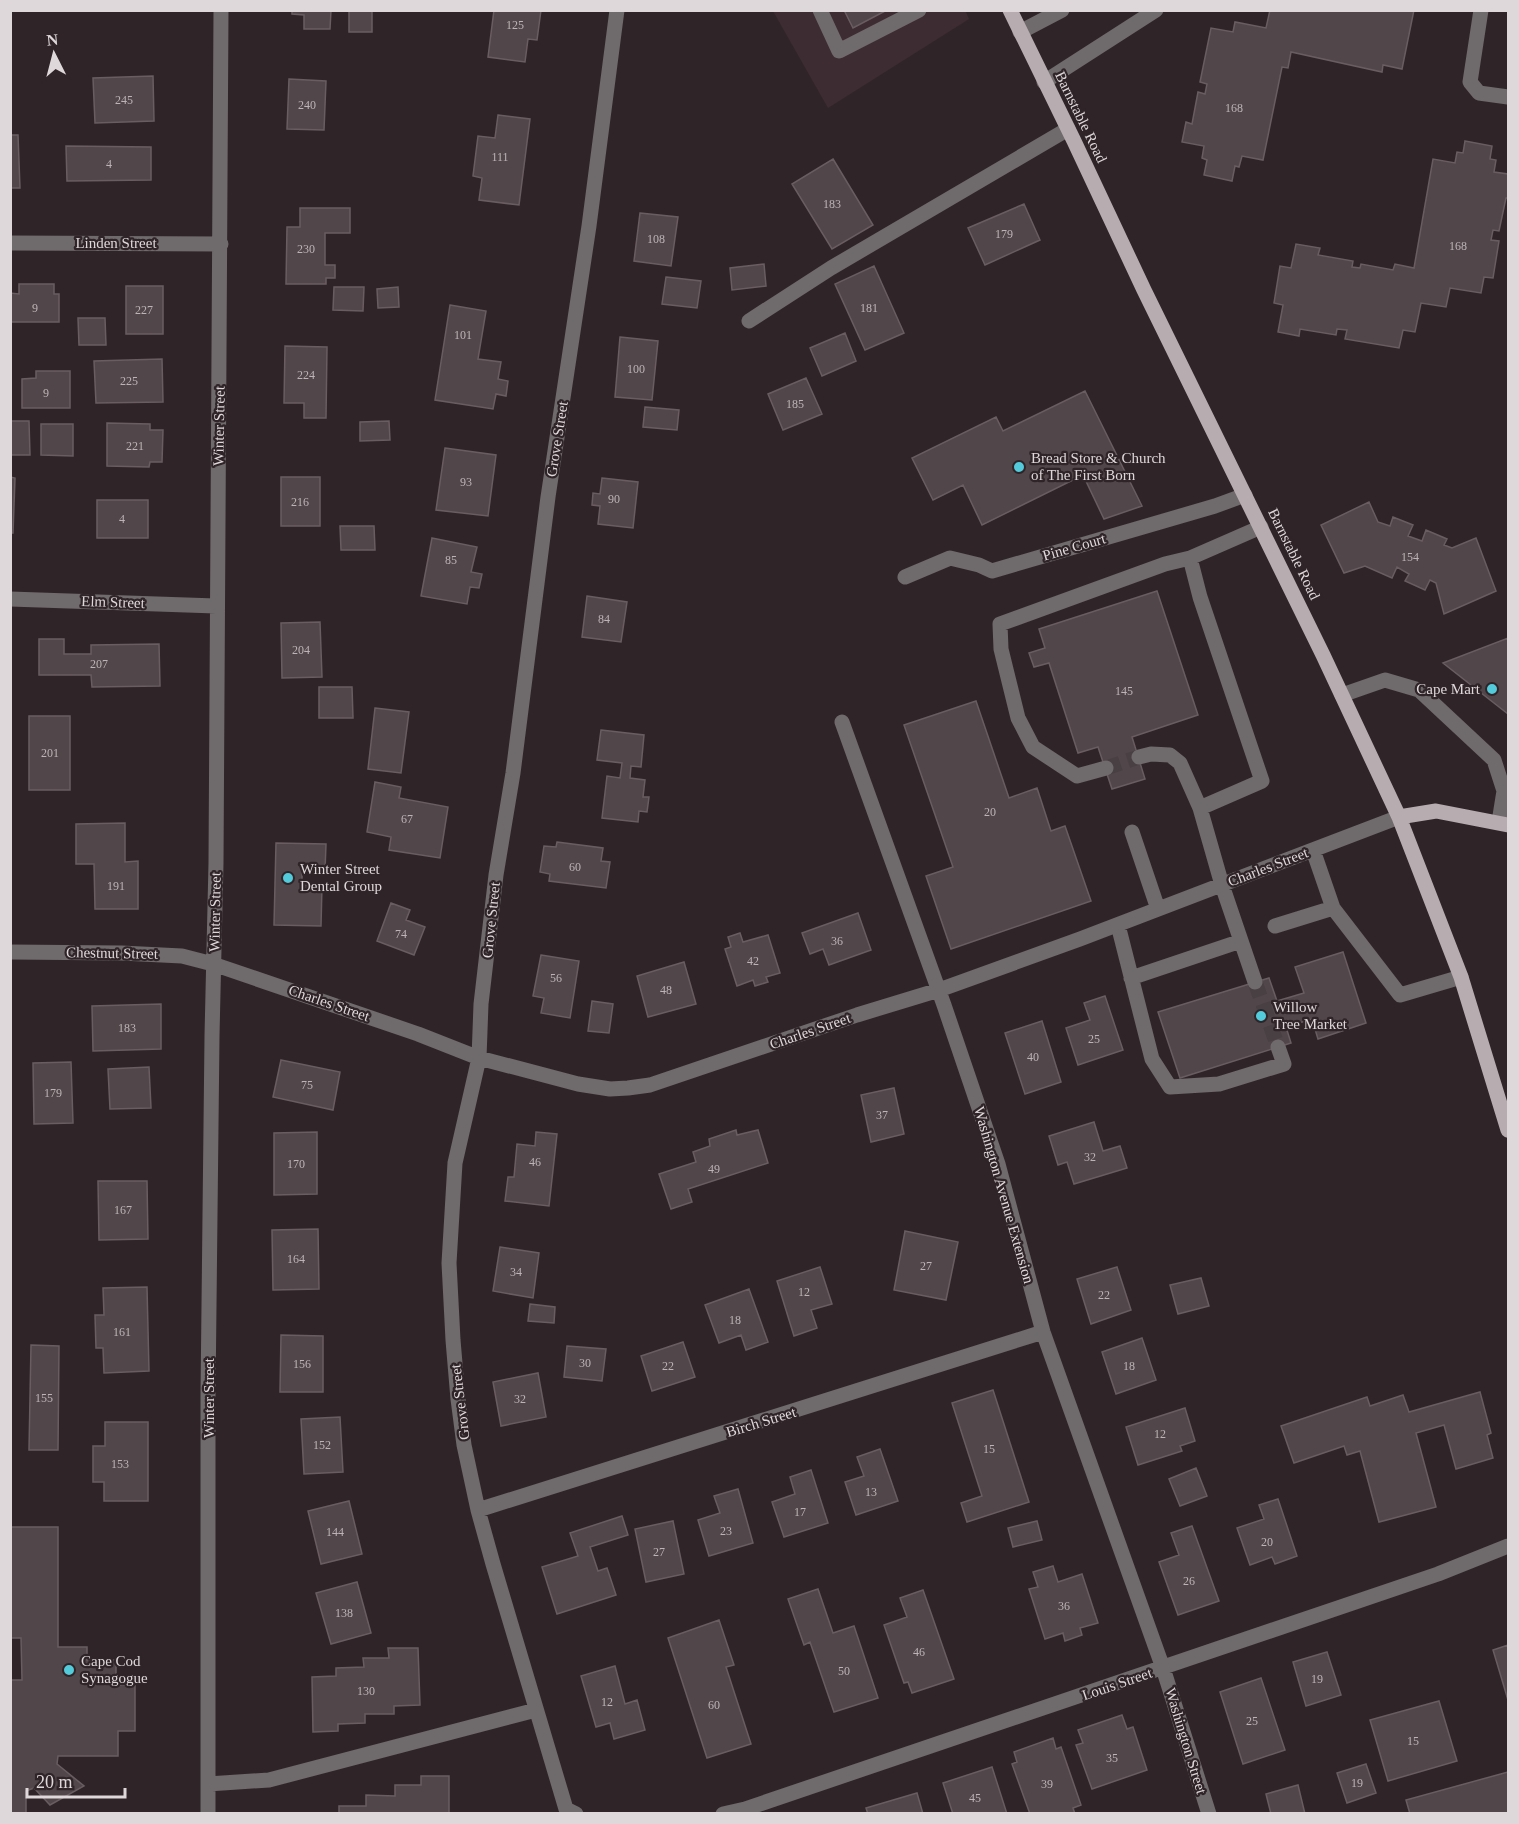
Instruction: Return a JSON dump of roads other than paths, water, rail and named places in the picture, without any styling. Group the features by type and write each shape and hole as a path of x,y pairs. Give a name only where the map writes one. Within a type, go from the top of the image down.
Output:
{"main road":[{"name":"Barnstable Road","path":"1010,10 1399,817 1461,977 1509,1130"},
{"path":"1399,817 1437,811 1504,824"}],"street":[{"name":"Winter Street","path":"208,1814 208,1395 216,852 221,10"},
{"name":"Grove Street","path":"576,1814 566,1809 478,1510 464,1445 458,1399 449,1263 455,1163 479,1058 482,1004 496,875 513,772 548,498 589,226 617,10"},
{"path":"820,10 839,51 919,10"},
{"path":"1020,32 1062,10"},
{"path":"1044,82 1156,10"},
{"path":"1481,10 1470,82 1479,93 1509,97"},
{"path":"749,321 831,268 1068,129"},
{"name":"Linden Street","path":"10,243 221,244"},
{"name":"Pine Court","path":"905,577 950,558 979,565 992,571 1215,506 1245,495"},
{"path":"1106,768 1077,776 1033,747 1018,718 1001,649 1000,624 1165,564 1190,558 1260,527"},
{"path":"1190,558 1200,597 1262,781 1200,808"},
{"name":"Elm Street","path":"10,599 216,606"},
{"path":"1342,695 1385,680 1419,690 1494,760 1504,791 1504,824"},
{"name":"Washington Avenue Extension","path":"842,722 939,990 998,1164 1044,1332 1163,1668"},
{"path":"1139,757 1151,754 1170,754 1180,763 1200,808 1222,885 1255,982"},
{"name":"Charles Street","path":"213,964 418,1034 479,1058 578,1084 610,1089 628,1088 650,1085 857,1015 939,990 1399,817"},
{"path":"1132,832 1158,909"},
{"path":"1313,850 1333,908 1400,995 1461,977"},
{"path":"1275,926 1333,908"},
{"path":"1118,924 1152,1059 1170,1087 1219,1084 1284,1065 1278,1047"},
{"path":"1131,978 1241,941"},
{"name":"Chestnut Street","path":"10,952 182,956 213,964"},
{"name":"Birch Street","path":"478,1510 1044,1332"},
{"name":"Louis Street","path":"723,1814 745,1809 1427,1578 1509,1546"},
{"name":"Washington Street","path":"1163,1668 1209,1814"},
{"path":"208,1784 269,1780 536,1710"}],"tunnel":[{"path":"1106,768 1139,757"},
{"path":"1255,982 1278,1047"}],"place":[{"name":"Bread Store & Church of The First Born","path":"1019,467"},
{"name":"Cape Mart","path":"1492,689"},
{"name":"Winter Street Dental Group","path":"288,878"},
{"name":"Willow Tree Market","path":"1261,1016"},
{"name":"Cape Cod Synagogue","path":"69,1670"}]}
